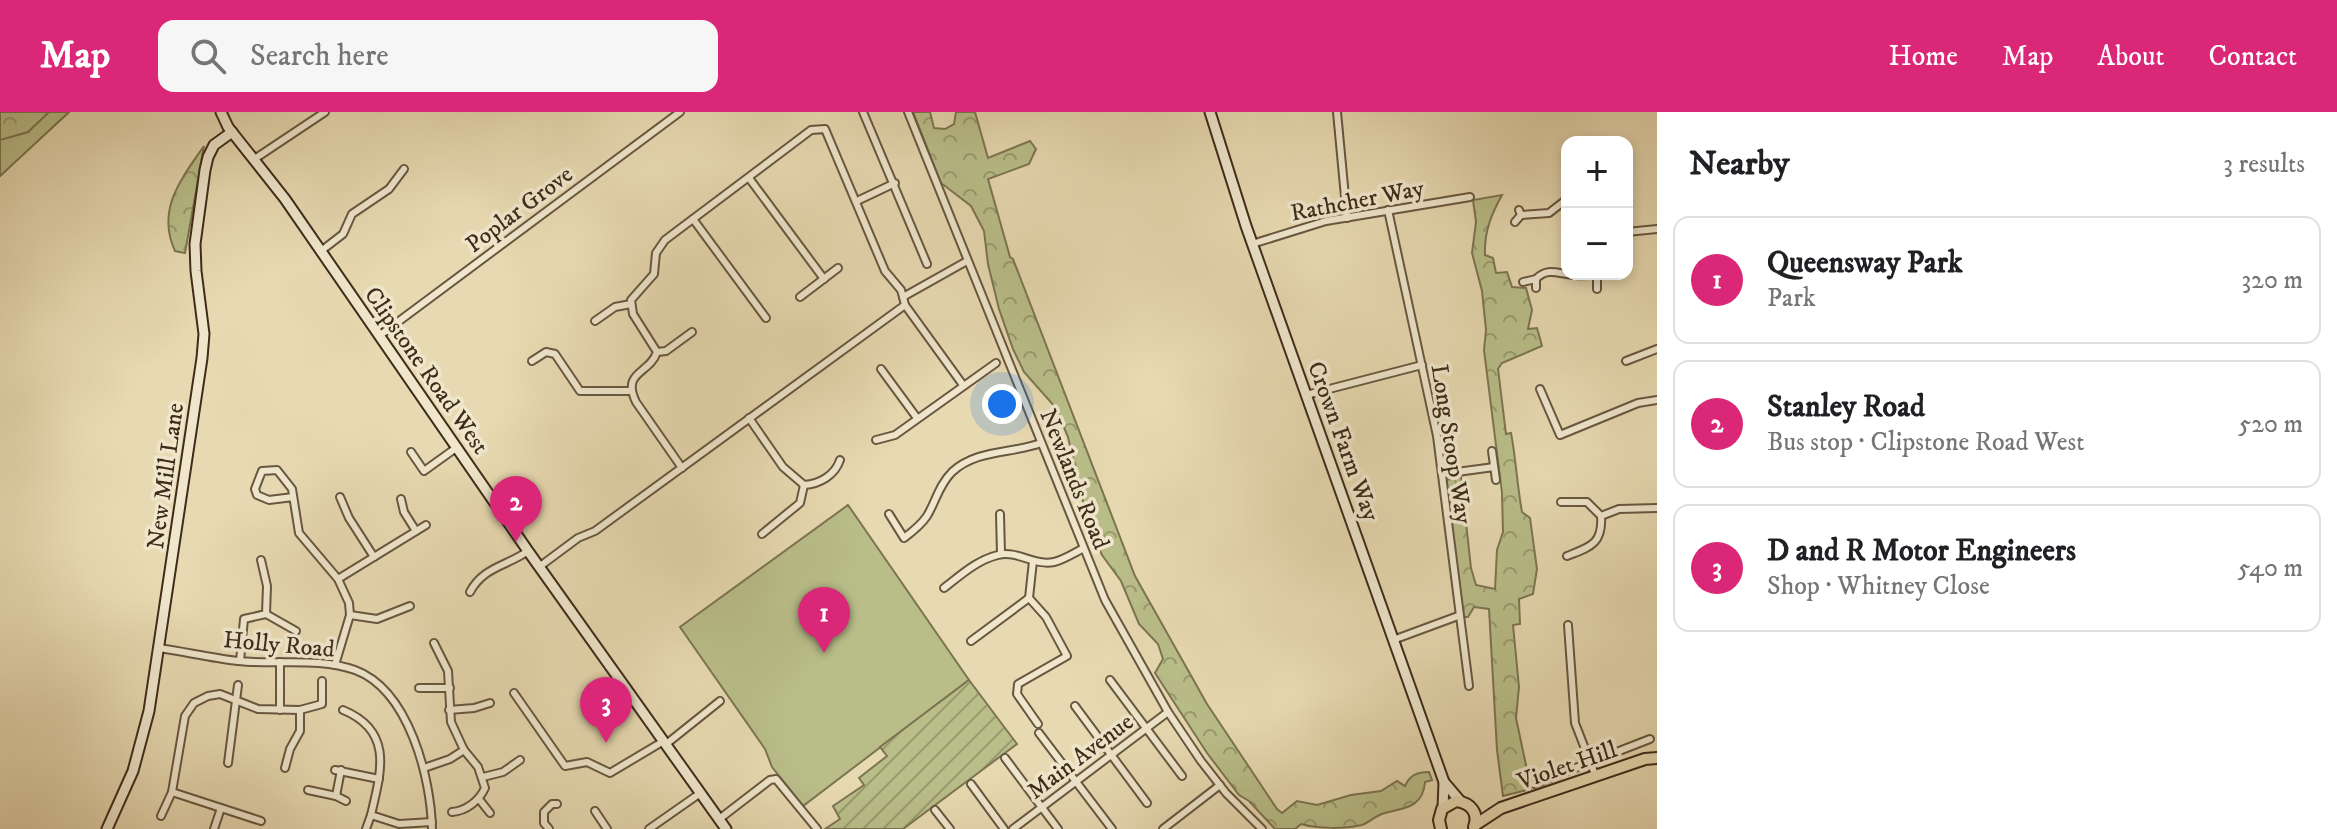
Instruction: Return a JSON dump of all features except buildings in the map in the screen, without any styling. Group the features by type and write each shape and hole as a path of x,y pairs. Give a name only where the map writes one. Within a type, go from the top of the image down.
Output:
{"main road":[{"name":"Violet Hill","path":"1474,827 1501,808 1651,759 1654,744"},
{"path":"1426,829 1440,824 1443,808 1451,802 1466,804 1475,815 1474,827"},
{"name":"Violet Hill","path":"1466,804 1501,808"}],"street":[{"name":"Clipstone Road West","path":"221,112 232,132 285,199 539,567 726,829"},
{"path":"253,160 325,112"},
{"name":"Poplar Grove","path":"379,336 680,112"},
{"path":"863,112 927,264"},
{"name":"Newlands Road","path":"908,112 1105,600 1168,712 1220,785 1262,829"},
{"name":"Crown Farm Way","path":"1210,112 1252,244 1444,782 1443,808"},
{"path":"1337,112 1347,218"},
{"path":"657,352 633,314 631,304 634,295 654,274 659,246 811,130 820,127 825,129 885,271 901,290 904,301 963,385"},
{"name":"New Mill Lane","path":"107,829 142,742 159,648 202,358 204,334 195,244 205,170 214,145 232,132"},
{"path":"320,251 343,234 352,214 389,189 404,169"},
{"path":"749,178 824,279"},
{"path":"857,201 895,183"},
{"name":"Rathcher Way","path":"1252,244 1301,227 1470,197"},
{"path":"1515,222 1520,213 1549,213 1561,204"},
{"name":"Long Stoop Way","path":"1388,210 1442,474 1469,686"},
{"path":"693,219 766,318"},
{"path":"1633,231 1657,229"},
{"path":"539,567 682,468 904,301 967,261"},
{"path":"800,297 838,268"},
{"path":"1523,282 1550,271 1561,273"},
{"path":"1536,279 1536,288"},
{"path":"1597,280 1597,289"},
{"path":"595,321 615,307 631,304"},
{"path":"657,352 666,351 692,332"},
{"path":"1626,361 1657,349"},
{"path":"532,361 546,352 555,354 577,388 584,392 631,391"},
{"path":"657,352 654,360 634,377 631,391 682,468"},
{"path":"876,440 895,435 996,363"},
{"path":"1306,395 1422,365"},
{"path":"881,369 917,418"},
{"path":"1540,389 1560,435 1638,403 1657,400"},
{"path":"749,418 783,467 804,485"},
{"path":"889,514 904,538 926,517 939,488 965,463 979,456 1021,450 1041,443"},
{"path":"411,452 424,471 456,448"},
{"path":"1492,451 1496,480"},
{"path":"804,485 823,480 838,467 840,460"},
{"path":"1442,474 1494,467"},
{"path":"293,497 269,500 257,495 255,489 262,471 277,470 290,484 293,497 299,533 338,579 349,603 350,615 335,665"},
{"path":"762,534 800,503 804,485"},
{"path":"340,497 349,518 374,557"},
{"path":"401,499 404,512 416,531"},
{"path":"1561,502 1587,502 1601,516 1602,530 1592,546 1567,556"},
{"path":"1601,516 1619,509 1657,508"},
{"path":"1000,514 1001,554"},
{"path":"338,579 426,525"},
{"path":"944,588 975,564 1001,554 1053,562 1082,549"},
{"path":"470,592 480,577 528,551"},
{"path":"261,560 267,586 266,614"},
{"path":"971,641 1029,598 1033,561"},
{"path":"1029,598 1046,617 1067,656 1018,684 1017,694 1038,724"},
{"path":"350,615 377,619 410,606"},
{"path":"232,619 266,614 296,631"},
{"path":"1393,640 1458,616"},
{"path":"240,661 244,619"},
{"path":"1568,625 1575,723 1596,777"},
{"path":"434,643 448,671 451,722 464,750 483,777 485,788 479,799 464,809 452,812"},
{"name":"Holly Road","path":"159,648 240,661 335,665 355,670 383,688 409,729 424,768 432,825"},
{"path":"280,662 280,710"},
{"path":"1110,680 1182,776"},
{"path":"161,816 172,792 185,716 194,703 220,694 258,709 300,710 322,704 322,681"},
{"path":"228,763 238,685"},
{"path":"419,688 450,688"},
{"path":"514,693 565,766 587,762 610,773 664,743 720,701"},
{"path":"449,710 490,703"},
{"path":"1075,706 1147,803"},
{"path":"285,768 290,749 300,731 300,710"},
{"path":"343,710 364,721 380,746 379,779 366,829"},
{"name":"Main Avenue","path":"1013,829 1168,712"},
{"path":"1039,733 1112,829"},
{"path":"1534,784 1590,762 1654,744"},
{"path":"424,768 450,759 464,750"},
{"path":"1005,758 1058,829"},
{"path":"483,777 503,772 520,760"},
{"path":"336,796 338,770 379,779"},
{"path":"718,820 770,780 776,779 817,829"},
{"name":"Crown Farm Way","path":"1444,782 1466,804"},
{"path":"971,784 1004,829"},
{"path":"1164,828 1220,785"},
{"path":"308,790 346,801"},
{"path":"172,792 261,821"},
{"path":"649,829 699,794"},
{"path":"479,799 490,813"},
{"path":"549,829 544,823 544,812 552,804 557,804"},
{"path":"214,829 221,808"},
{"path":"935,810 950,829"},
{"path":"595,811 607,829"},
{"path":"371,815 399,824 432,825"}],"green space":[{"path":"0,112 69,112 0,176"},
{"path":"49,112 69,112 0,176 0,140 28,132"},
{"path":"913,112 930,112 934,128 945,129 954,124 956,112 975,112 988,158 1030,141 1036,149 1029,164 988,179 1010,257 1135,576 1207,704 1277,809 1282,813 1297,801 1317,805 1351,795 1381,791 1397,781 1405,786 1414,775 1429,772 1432,780 1425,782 1421,797 1412,805 1382,814 1362,825 1331,828 1301,824 1295,829 1275,829 1249,801 1239,795 1207,753 1155,673 1163,659 1158,644 1139,624 1121,581 1102,555 1089,527 1068,437 1056,408 1024,372 1013,349 999,309 984,231 971,206 941,183"},
{"path":"204,146 185,253 175,251 168,222 170,208 180,183"},
{"path":"1502,195 1489,224 1485,255 1493,258 1496,273 1507,272 1512,287 1526,288 1532,310 1528,329 1537,328 1542,346 1502,363 1498,369 1506,434 1511,433 1522,512 1530,518 1537,569 1533,594 1519,599 1520,624 1513,625 1519,687 1516,718 1531,789 1503,796 1497,750 1489,609 1474,607 1468,617 1462,617 1446,480 1461,477 1471,568 1476,585 1495,589 1497,550 1503,532 1502,493 1484,350 1486,330 1482,291 1472,253 1476,222 1473,200"},
{"path":"848,505 969,680 803,806 772,767 765,749 680,627"},
{"path":"969,680 1017,744 903,829 825,829 840,819 833,806 864,785 859,778 887,756 880,747"}],"place":[{"name":"Stanley Road","path":"516,542"},
{"name":"Queensway Park","path":"824,653"},
{"name":"D and R Motor Engineers","path":"606,743"}]}
